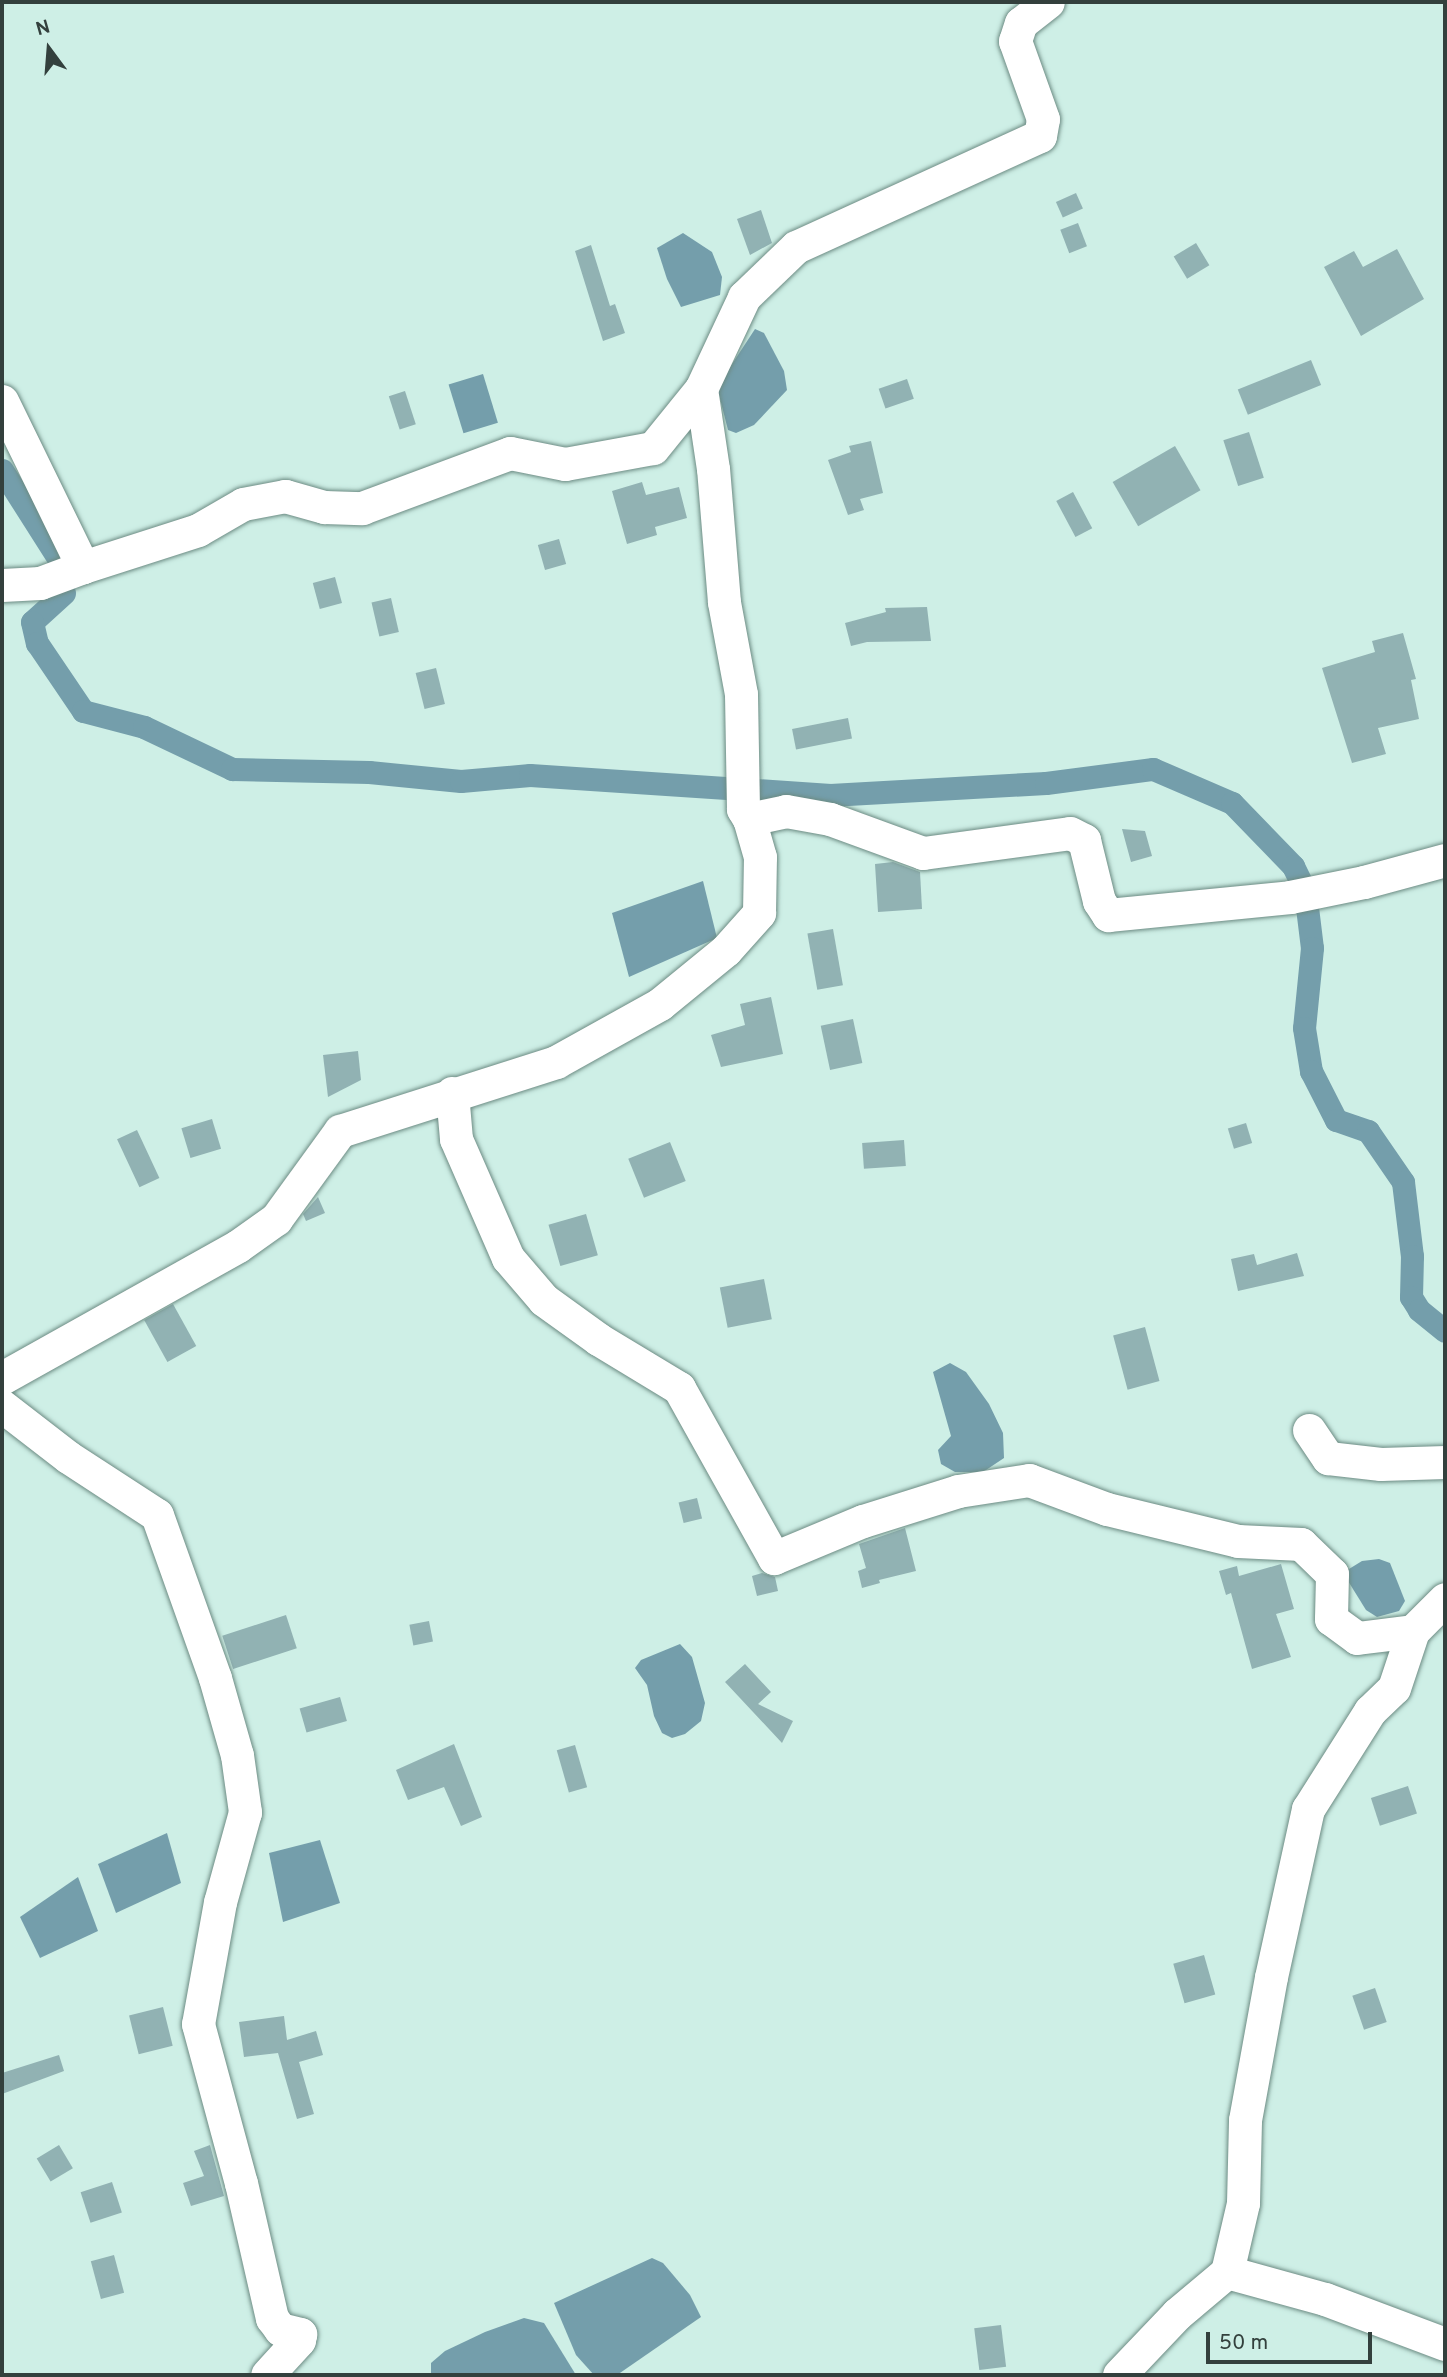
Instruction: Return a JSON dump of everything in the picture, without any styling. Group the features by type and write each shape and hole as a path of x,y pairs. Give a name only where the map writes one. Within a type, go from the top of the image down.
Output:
{"street":[{"path":"2,585 40,583 198,530 243,504 285,496 324,508 362,508 510,453 565,464 653,448 701,389 744,297 796,247 1040,136 1043,119 1015,41 1021,23 1048,2"},
{"path":"2,1378 227,1252 276,1219 340,1132 452,1093 556,1062 660,1004 726,950 759,913 760,858 749,819 743,808 741,694 724,602 713,469 701,389"},
{"path":"2,401 83,567"},
{"path":"749,819 786,811 830,819 923,853 1070,833 1084,840 1098,901 1108,915 1290,897 1364,882 1445,860"},
{"path":"452,1093 456,1139 508,1258 544,1300 598,1339 680,1388 774,1558 863,1521 958,1491 1029,1480 1107,1508 1238,1541 1301,1544 1332,1574 1331,1619 1357,1638 1413,1630"},
{"path":"2,1406 68,1457 157,1515 215,1678 237,1755 245,1812 220,1902 198,2024 241,2183 272,2318 280,2329 300,2334 299,2340 267,2375"},
{"path":"1309,1430 1328,1458 1381,1464 1445,1462"},
{"path":"1119,2375 1177,2314 1227,2272 1242,2203 1245,2120 1271,1977 1308,1809 1370,1711 1394,1688 1413,1630 1445,1599"},
{"path":"1227,2272 1325,2299 1445,2344"}],"water":[{"path":"683,233 712,252 722,277 720,295 681,307 667,279 657,248"},
{"path":"755,329 764,333 784,371 787,390 754,425 736,433 728,430 717,387"},
{"path":"483,374 498,423 463,433 449,385"},
{"path":"703,881 717,938 629,977 612,913"},
{"path":"950,1363 966,1372 989,1404 1003,1433 1004,1458 983,1472 955,1472 941,1464 938,1450 951,1436 933,1372"},
{"path":"1379,1559 1390,1563 1405,1601 1399,1611 1377,1617 1366,1610 1348,1581 1349,1569 1362,1561"},
{"path":"680,1644 692,1657 705,1703 701,1721 685,1734 672,1738 662,1733 654,1716 647,1685 635,1668 641,1660"},
{"path":"167,1833 181,1883 116,1913 98,1864"},
{"path":"320,1840 340,1903 283,1922 269,1853"},
{"path":"78,1877 98,1931 40,1958 20,1917"},
{"path":"652,2258 663,2263 690,2295 701,2317 617,2375 594,2375 576,2355 554,2303"},
{"path":"524,2318 544,2323 576,2375 431,2375 431,2363 445,2351 485,2332"}],"building":[{"path":"1076,193 1083,209 1063,217 1056,202"},
{"path":"761,210 772,243 750,255 737,219"},
{"path":"1078,223 1087,246 1069,253 1060,230"},
{"path":"1196,243 1209,265 1187,279 1174,256"},
{"path":"591,245 610,306 615,304 625,333 603,341 575,251"},
{"path":"1397,249 1424,299 1361,336 1324,267 1354,251 1363,267"},
{"path":"1311,360 1321,385 1248,415 1238,390"},
{"path":"907,379 914,399 885,409 879,389"},
{"path":"405,391 416,424 400,430 389,396"},
{"path":"1249,432 1264,478 1238,486 1223,440"},
{"path":"871,441 883,493 860,499 864,510 848,515 828,460 851,452 849,446"},
{"path":"1175,446 1200,490 1138,526 1113,482"},
{"path":"642,482 646,495 679,487 687,518 655,527 657,535 627,544 612,491"},
{"path":"1073,492 1092,528 1075,537 1056,501"},
{"path":"559,539 566,564 545,570 538,545"},
{"path":"335,577 342,603 320,609 313,583"},
{"path":"391,598 399,632 379,637 372,602"},
{"path":"927,607 931,641 867,642 851,646 845,623 886,612 885,608"},
{"path":"1403,633 1416,679 1411,680 1419,719 1378,728 1386,754 1352,763 1322,668 1375,652 1372,641"},
{"path":"436,668 445,704 425,709 416,673"},
{"path":"848,718 852,739 796,749 792,729"},
{"path":"1122,829 1145,831 1152,856 1131,862"},
{"path":"893,862 920,872 922,909 878,912 875,864"},
{"path":"833,929 843,985 817,990 807,934"},
{"path":"771,997 783,1054 721,1067 711,1035 745,1025 740,1004"},
{"path":"853,1019 862,1063 830,1070 821,1026"},
{"path":"358,1051 361,1080 328,1097 323,1055"},
{"path":"212,1119 221,1149 190,1158 181,1128"},
{"path":"1246,1123 1252,1143 1234,1149 1228,1129"},
{"path":"137,1130 159,1178 139,1187 117,1139"},
{"path":"904,1140 906,1166 864,1169 862,1143"},
{"path":"670,1142 686,1181 644,1198 628,1159"},
{"path":"318,1197 325,1213 306,1221 303,1214"},
{"path":"586,1214 598,1255 560,1266 549,1225"},
{"path":"1297,1253 1304,1276 1238,1291 1231,1259 1254,1254 1257,1265"},
{"path":"764,1279 772,1319 728,1328 720,1288"},
{"path":"173,1304 196,1346 167,1362 144,1320"},
{"path":"1145,1327 1159,1381 1128,1390 1113,1336"},
{"path":"697,1498 702,1518 684,1523 679,1503"},
{"path":"905,1528 916,1571 879,1580 880,1583 862,1588 858,1571 866,1568 859,1544"},
{"path":"1281,1564 1294,1609 1276,1614 1291,1657 1252,1669 1231,1593 1226,1595 1219,1571 1237,1566 1239,1576"},
{"path":"762,1573 775,1577 778,1591 757,1596 752,1576"},
{"path":"286,1615 297,1648 233,1669 222,1636"},
{"path":"429,1621 433,1642 413,1645 409,1625"},
{"path":"745,1664 771,1692 758,1704 793,1721 782,1743 725,1682"},
{"path":"340,1697 347,1721 307,1733 300,1709"},
{"path":"454,1744 482,1817 461,1826 444,1787 408,1800 396,1770"},
{"path":"575,1745 587,1787 569,1793 557,1750"},
{"path":"1408,1786 1417,1814 1380,1826 1371,1798"},
{"path":"1204,1955 1215,1994 1185,2003 1173,1964"},
{"path":"1375,1988 1387,2022 1364,2030 1352,1996"},
{"path":"163,2007 173,2046 139,2054 129,2015"},
{"path":"284,2016 287,2040 316,2031 323,2055 299,2062 314,2114 297,2119 278,2053 244,2057 239,2022"},
{"path":"59,2055 64,2071 2,2094 2,2073"},
{"path":"59,2145 73,2168 51,2182 37,2158"},
{"path":"210,2145 224,2196 191,2206 183,2183 204,2176 194,2151"},
{"path":"112,2182 122,2212 91,2223 81,2192"},
{"path":"114,2255 124,2293 101,2299 91,2261"},
{"path":"1001,2325 1006,2367 979,2370 974,2328"}],"waterway":[{"path":"2,470 58,558"},
{"path":"64,593 32,622 37,643 83,711 144,727 232,769 369,772 461,781 530,775 830,795 1046,783 1153,769 1232,803 1293,866 1305,891 1312,948 1304,1028 1311,1071 1336,1120 1368,1131 1403,1182 1412,1256 1411,1297 1419,1310 1445,1331"}]}
